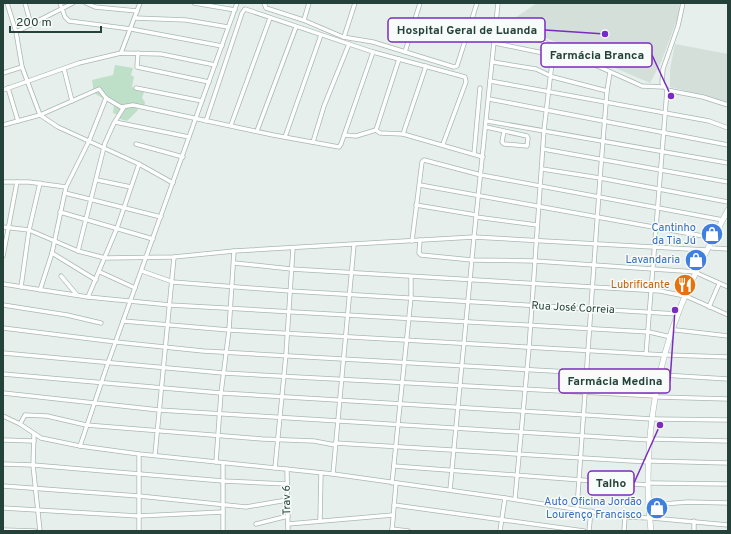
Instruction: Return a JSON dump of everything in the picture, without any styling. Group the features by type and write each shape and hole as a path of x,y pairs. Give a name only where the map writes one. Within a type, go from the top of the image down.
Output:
{"main road":[{"path":"710,249 728,210"},
{"path":"652,531 650,484 651,440 653,419 666,355 678,314 728,215"},
{"path":"666,355 687,297"},
{"path":"650,484 651,518"}],"street":[{"path":"7,3 16,32 22,67 29,82 40,115 58,127 139,164 173,183"},
{"path":"26,3 31,26"},
{"path":"60,3 65,17 69,21 132,29 222,46"},
{"path":"16,32 31,26 73,3"},
{"path":"86,3 94,7 137,11"},
{"path":"121,53 132,29 140,3"},
{"path":"194,3 235,10"},
{"path":"80,446 100,384 190,138 237,3"},
{"path":"264,3 266,8 304,20 344,37 373,42 454,67 457,66 477,3"},
{"path":"304,20 309,3"},
{"path":"344,37 355,3"},
{"path":"404,52 420,3"},
{"path":"450,490 453,472 476,216 482,175 498,3"},
{"path":"646,354 649,332 654,246 660,190 665,113 665,88 661,79 678,26 683,3"},
{"path":"206,121 244,10 248,10 373,52 462,76 466,79 443,144"},
{"path":"135,18 186,20 228,27"},
{"path":"231,125 270,18"},
{"path":"497,21 642,86 665,88 728,105"},
{"path":"257,131 296,27"},
{"path":"285,137 321,35"},
{"path":"494,43 552,55"},
{"path":"313,142 324,106 349,44"},
{"path":"515,499 529,348 537,225 540,206 544,130 554,46"},
{"path":"3,125 40,115 97,89 101,90 106,98 124,107 133,105 285,137 339,146 345,135 373,52"},
{"path":"3,90 64,69 121,53 173,56 215,65"},
{"path":"138,54 136,67 209,82"},
{"path":"376,130 399,59"},
{"path":"493,62 536,70 550,76 607,91"},
{"path":"403,134 426,66"},
{"path":"3,72 22,67"},
{"path":"64,69 72,101"},
{"path":"577,508 583,414 586,394 590,309 607,91 610,72"},
{"path":"490,80 606,103 709,121 728,128"},
{"path":"8,88 18,121"},
{"path":"136,88 202,101"},
{"path":"474,154 480,88"},
{"path":"40,290 52,253 66,187 89,141 106,98"},
{"path":"489,99 663,131 728,145"},
{"path":"78,250 104,149 115,122 124,107"},
{"path":"487,121 728,162"},
{"path":"115,122 190,138"},
{"path":"486,127 504,131 528,137 527,146 504,144 502,142 504,131"},
{"path":"345,135 356,136 376,130 380,133 403,134 443,144 483,157"},
{"path":"136,144 183,157"},
{"path":"543,149 602,158 661,171 728,182"},
{"path":"412,241 422,162 424,160 482,175 723,220"},
{"path":"88,297 100,272 125,208 139,164"},
{"path":"542,169 600,178 728,202"},
{"path":"97,180 131,187"},
{"path":"3,182 40,183 66,187"},
{"path":"3,256 5,227 17,182"},
{"path":"21,287 29,230 40,183"},
{"path":"420,184 479,197 540,206 597,218 714,238"},
{"path":"65,193 161,217"},
{"path":"416,205 537,225"},
{"path":"60,212 153,238"},
{"path":"5,227 29,230 78,250 105,258 174,257 234,251 474,237 728,249"},
{"path":"420,240 419,253 421,255 472,260 535,261 698,273 728,287"},
{"path":"333,474 354,245"},
{"path":"275,468 286,354 293,248"},
{"path":"216,462 219,413 229,330 234,251"},
{"path":"52,253 96,280"},
{"path":"155,455 163,368 169,325 174,257"},
{"path":"234,263 291,269 411,277 669,291 687,297 728,315"},
{"name":"Rua José Correia","path":"142,271 173,282 290,291 678,314"},
{"path":"100,272 135,288"},
{"path":"61,276 77,295"},
{"path":"408,531 392,530 394,506 394,466 397,446 405,340 411,297 411,277"},
{"path":"3,284 88,297 170,305 466,323 649,332 671,337"},
{"path":"709,307 719,284"},
{"path":"3,305 67,314 101,323"},
{"path":"123,321 229,330 345,335 529,348 728,357"},
{"path":"3,328 116,342 226,352 286,354 526,369 728,379"},
{"path":"676,330 728,336"},
{"path":"3,353 223,373 401,382 586,394 728,399"},
{"path":"3,374 39,376 100,384 221,393 653,419 728,420"},
{"path":"3,393 159,410 219,413 279,419 398,424 521,433 651,440 728,441"},
{"path":"20,424 25,415 47,416 86,425 277,440 580,458 728,463"},
{"path":"3,416 20,424 34,434 50,440 80,446 139,454 333,474 577,508 625,517 694,521 728,525"},
{"path":"34,434 33,465 40,531"},
{"path":"3,440 34,441"},
{"path":"139,454 139,531"},
{"path":"223,463 223,531"},
{"path":"3,464 139,473 223,481 287,484"},
{"path":"394,466 453,472 650,484 728,484"},
{"name":"Trav 6","path":"287,469 288,531"},
{"path":"320,521 321,473"},
{"path":"3,486 139,496 223,505 252,506 287,500"},
{"path":"500,531 505,498"},
{"path":"651,505 688,502 728,503"},
{"path":"394,506 584,531"},
{"path":"3,508 138,516 223,512"},
{"path":"589,531 591,511"},
{"path":"288,524 393,515"},
{"path":"256,524 288,516"},
{"path":"624,531 625,517"},
{"path":"694,521 694,531"},
{"path":"3,530 35,531"}],"shaded area":[{"path":"537,3 680,3 678,17 661,62 650,83 509,22"},
{"path":"675,44 728,54 728,104 712,97 670,87 670,70"}],"green space":[{"path":"115,65 133,68 131,75 134,77 132,87 144,92 142,98 145,102 144,107 137,108 138,110 127,121 120,119 118,115 113,113 114,105 94,93 92,80 113,75"}],"place":[{"name":"Hospital Geral de Luanda","path":"605,34"},
{"name":"Farmácia Branca","path":"671,96"},
{"name":"Cantinho da Tia Jú","path":"712,234"},
{"name":"Lavandaria","path":"696,260"},
{"name":"Lubrificante","path":"685,285"},
{"name":"Farmácia Medina","path":"675,310"},
{"name":"Talho","path":"660,425"},
{"name":"Auto Oficina Jordão Lourenço Francisco","path":"657,508"}]}
